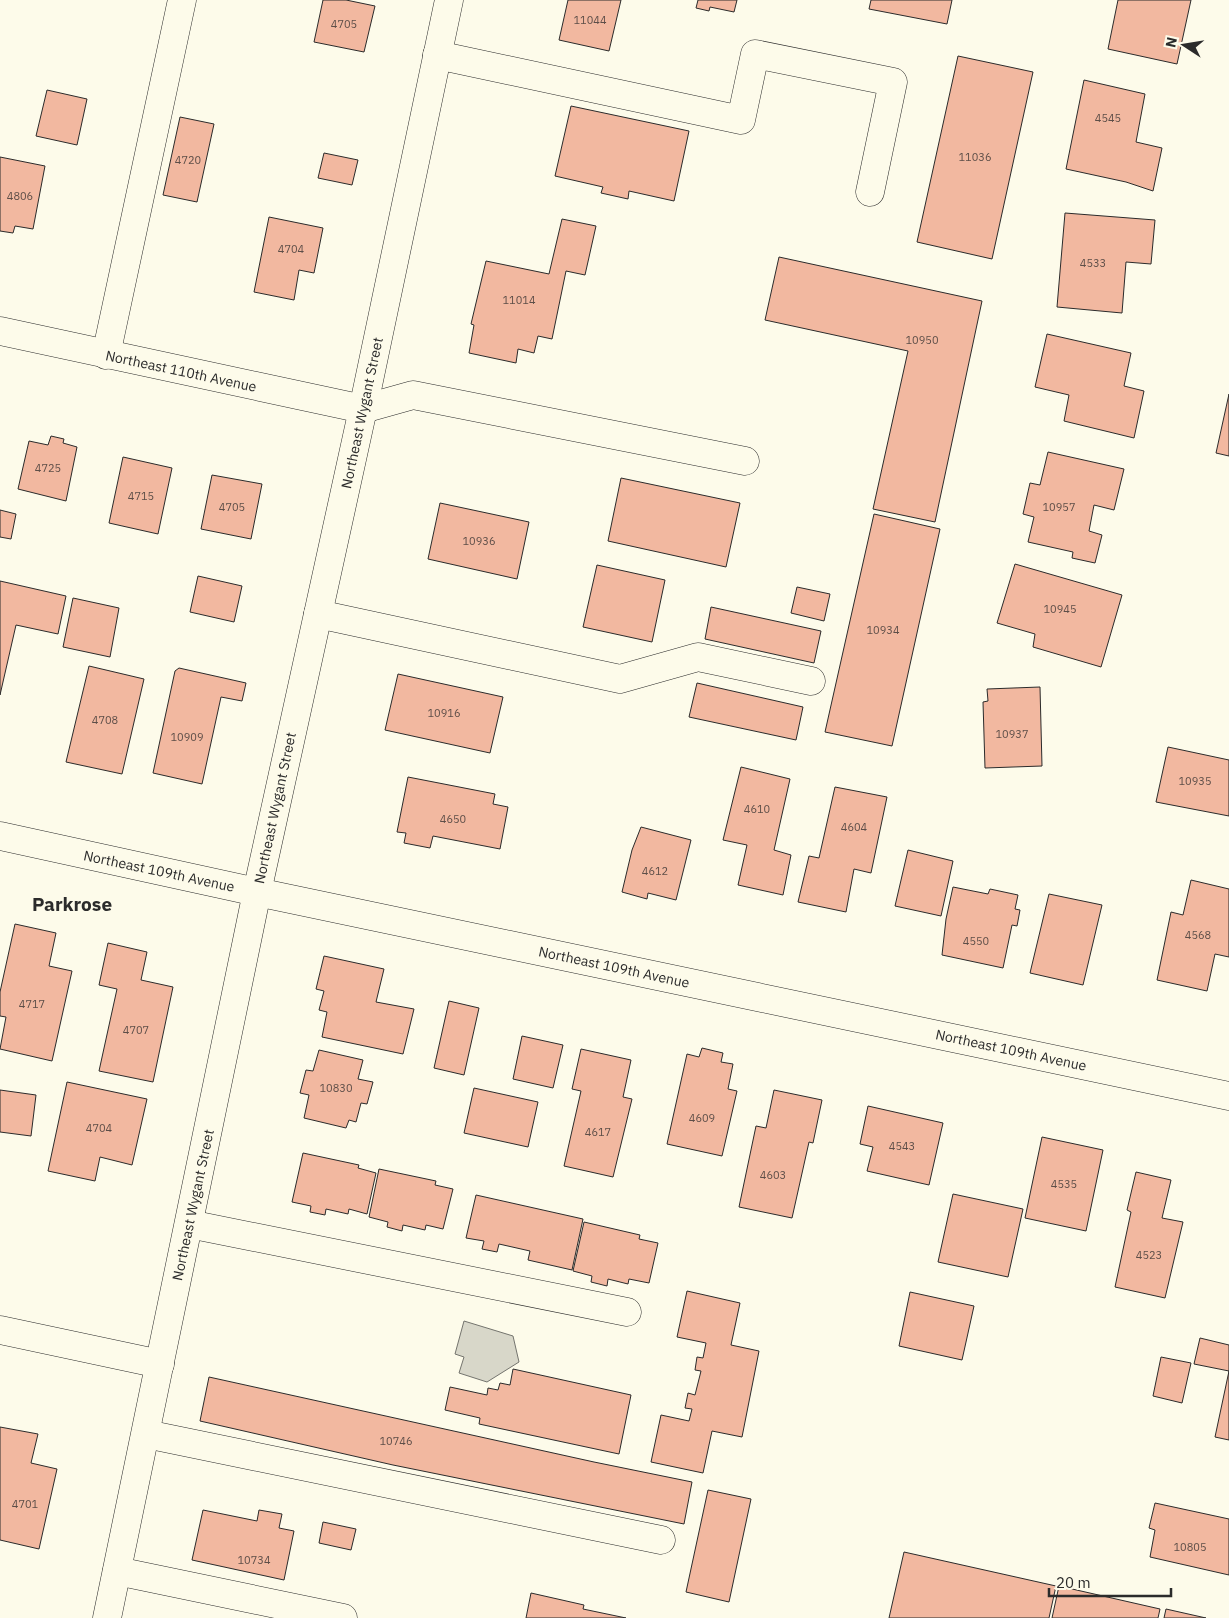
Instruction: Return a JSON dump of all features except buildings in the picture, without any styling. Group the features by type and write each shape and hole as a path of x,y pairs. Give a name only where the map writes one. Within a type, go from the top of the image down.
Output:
{"street":[{"path":"106,355 182,0"},
{"name":"Northeast Wygant Street","path":"107,1618 257,892 363,409 449,0"},
{"path":"437,55 741,120 755,54 893,82 870,192"},
{"name":"Northeast 110th Avenue","path":"0,331 363,409"},
{"path":"363,409 413,395 745,461"},
{"path":"318,614 620,679 698,657 811,681"},
{"name":"Northeast 109th Avenue","path":"0,836 257,892 1229,1096"},
{"path":"189,1224 627,1312"},
{"path":"0,1330 160,1364"},
{"path":"146,1434 661,1540"},
{"path":"117,1571 344,1618"}],"shaded area":[{"path":"464,1321 513,1336 519,1362 487,1382 459,1373 464,1357 455,1354"}],"district":[{"name":"Parkrose","path":"72,904"}]}
